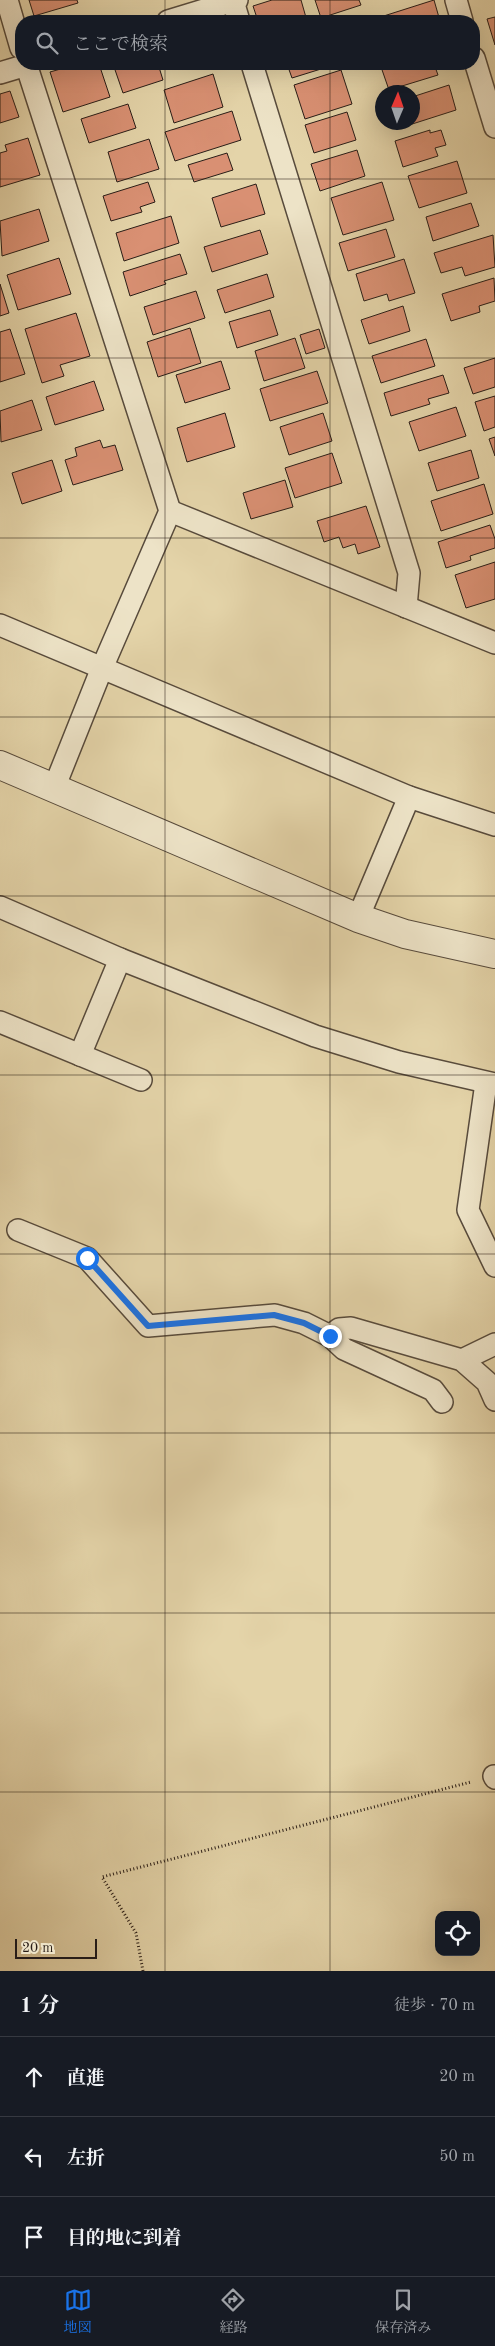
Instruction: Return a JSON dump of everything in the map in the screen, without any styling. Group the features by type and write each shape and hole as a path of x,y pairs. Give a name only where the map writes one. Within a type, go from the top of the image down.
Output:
{"street":[{"path":"7,0 15,25"},
{"path":"456,0 460,15"},
{"path":"199,15 236,8"},
{"path":"0,73 15,66"},
{"path":"29,70 170,512 102,668 54,788"},
{"path":"254,70 410,573 406,607"},
{"path":"478,70 495,127"},
{"path":"170,512 495,643"},
{"path":"0,625 409,797 495,825"},
{"path":"0,766 358,918 405,934 495,954"},
{"path":"358,918 409,797"},
{"path":"0,907 120,959 315,1036 398,1062 490,1083 468,1210 495,1266"},
{"path":"80,1055 120,959"},
{"path":"0,1022 140,1080"},
{"path":"18,1230 87,1258 148,1326 274,1315 304,1323 330,1336 344,1349 433,1390 442,1402"},
{"path":"330,1336 339,1329 351,1328 462,1360 487,1382 495,1400"},
{"path":"462,1360 495,1344"}],"path":[{"path":"143,1971 136,1933 102,1877 494,1777"}],"building":[{"path":"29,0 77,0 78,3 37,15 34,15"},
{"path":"272,0 301,0 305,15 256,15 253,6"},
{"path":"315,0 359,0 361,5 330,15 320,15"},
{"path":"434,0 438,15 387,15"},
{"path":"495,17 495,45 487,19"},
{"path":"57,70 101,70 110,97 63,112 50,72"},
{"path":"115,70 160,70 163,80 123,93"},
{"path":"289,70 318,70 292,78"},
{"path":"341,70 352,104 305,119 294,85"},
{"path":"382,70 436,70 438,75 405,85 387,85"},
{"path":"213,74 223,107 174,123 164,90"},
{"path":"449,85 456,110 420,122 420,94"},
{"path":"10,91 19,117 0,123 0,94"},
{"path":"128,104 136,128 89,143 81,119"},
{"path":"232,111 241,140 175,161 165,132"},
{"path":"347,112 356,140 314,153 305,125"},
{"path":"430,130 430,133 441,130 446,145 435,148 438,156 403,167 395,141"},
{"path":"28,138 40,175 0,187 0,153 7,151 5,145"},
{"path":"149,139 159,169 117,182 108,152"},
{"path":"357,150 365,176 320,191 311,164"},
{"path":"227,153 233,170 194,182 188,165"},
{"path":"457,161 467,193 419,208 408,176"},
{"path":"148,182 155,202 140,207 142,212 111,221 103,196"},
{"path":"382,182 394,220 343,235 331,198"},
{"path":"256,184 265,214 221,227 212,198"},
{"path":"471,203 479,226 433,241 426,217"},
{"path":"39,209 49,241 2,256 0,221"},
{"path":"171,216 179,243 124,261 116,233"},
{"path":"386,229 395,257 348,271 339,243"},
{"path":"260,230 268,254 212,272 204,247"},
{"path":"493,235 495,267 465,276 462,267 441,273 434,253"},
{"path":"180,254 187,274 164,281 166,284 130,296 123,272"},
{"path":"59,258 71,294 18,310 7,275"},
{"path":"404,259 415,293 389,301 387,294 364,301 356,274"},
{"path":"267,274 274,297 225,313 217,290"},
{"path":"494,278 495,301 479,306 480,312 451,321 442,294"},
{"path":"0,284 9,313 0,316"},
{"path":"196,291 205,318 153,335 144,307"},
{"path":"403,306 410,331 369,344 361,320"},
{"path":"270,310 278,335 237,348 229,322"},
{"path":"76,313 90,356 60,365 64,376 42,383 25,329"},
{"path":"190,328 201,363 158,377 147,342"},
{"path":"10,329 25,374 0,382 0,332"},
{"path":"319,329 325,348 306,354 300,335"},
{"path":"295,338 305,368 264,381 255,351"},
{"path":"426,339 435,366 381,383 372,356"},
{"path":"495,358 495,387 473,394 464,368"},
{"path":"221,361 230,389 185,403 176,375"},
{"path":"317,371 328,403 270,421 260,389"},
{"path":"443,375 449,393 428,399 430,404 391,416 384,393"},
{"path":"94,381 104,410 55,425 46,397"},
{"path":"495,396 495,427 484,431 475,402"},
{"path":"32,400 42,430 1,442 0,411"},
{"path":"456,407 466,436 419,451 409,422"},
{"path":"225,413 235,447 187,462 177,428"},
{"path":"323,413 332,441 289,455 280,427"},
{"path":"495,437 495,456 489,439"},
{"path":"100,440 103,448 115,445 123,470 73,485 65,460 77,456 75,448"},
{"path":"471,450 479,478 437,491 428,463"},
{"path":"332,453 342,483 295,498 285,468"},
{"path":"52,460 62,491 22,504 12,473"},
{"path":"285,480 293,507 251,519 243,493"},
{"path":"484,484 493,514 441,531 431,501"},
{"path":"366,506 380,547 358,554 355,544 343,548 339,537 324,542 317,521"},
{"path":"490,525 495,539 495,548 470,556 471,560 446,568 438,542"},
{"path":"495,562 495,599 466,608 455,575"}],"route":[{"path":"87,1258 148,1326 274,1315 304,1323 330,1336"}]}
